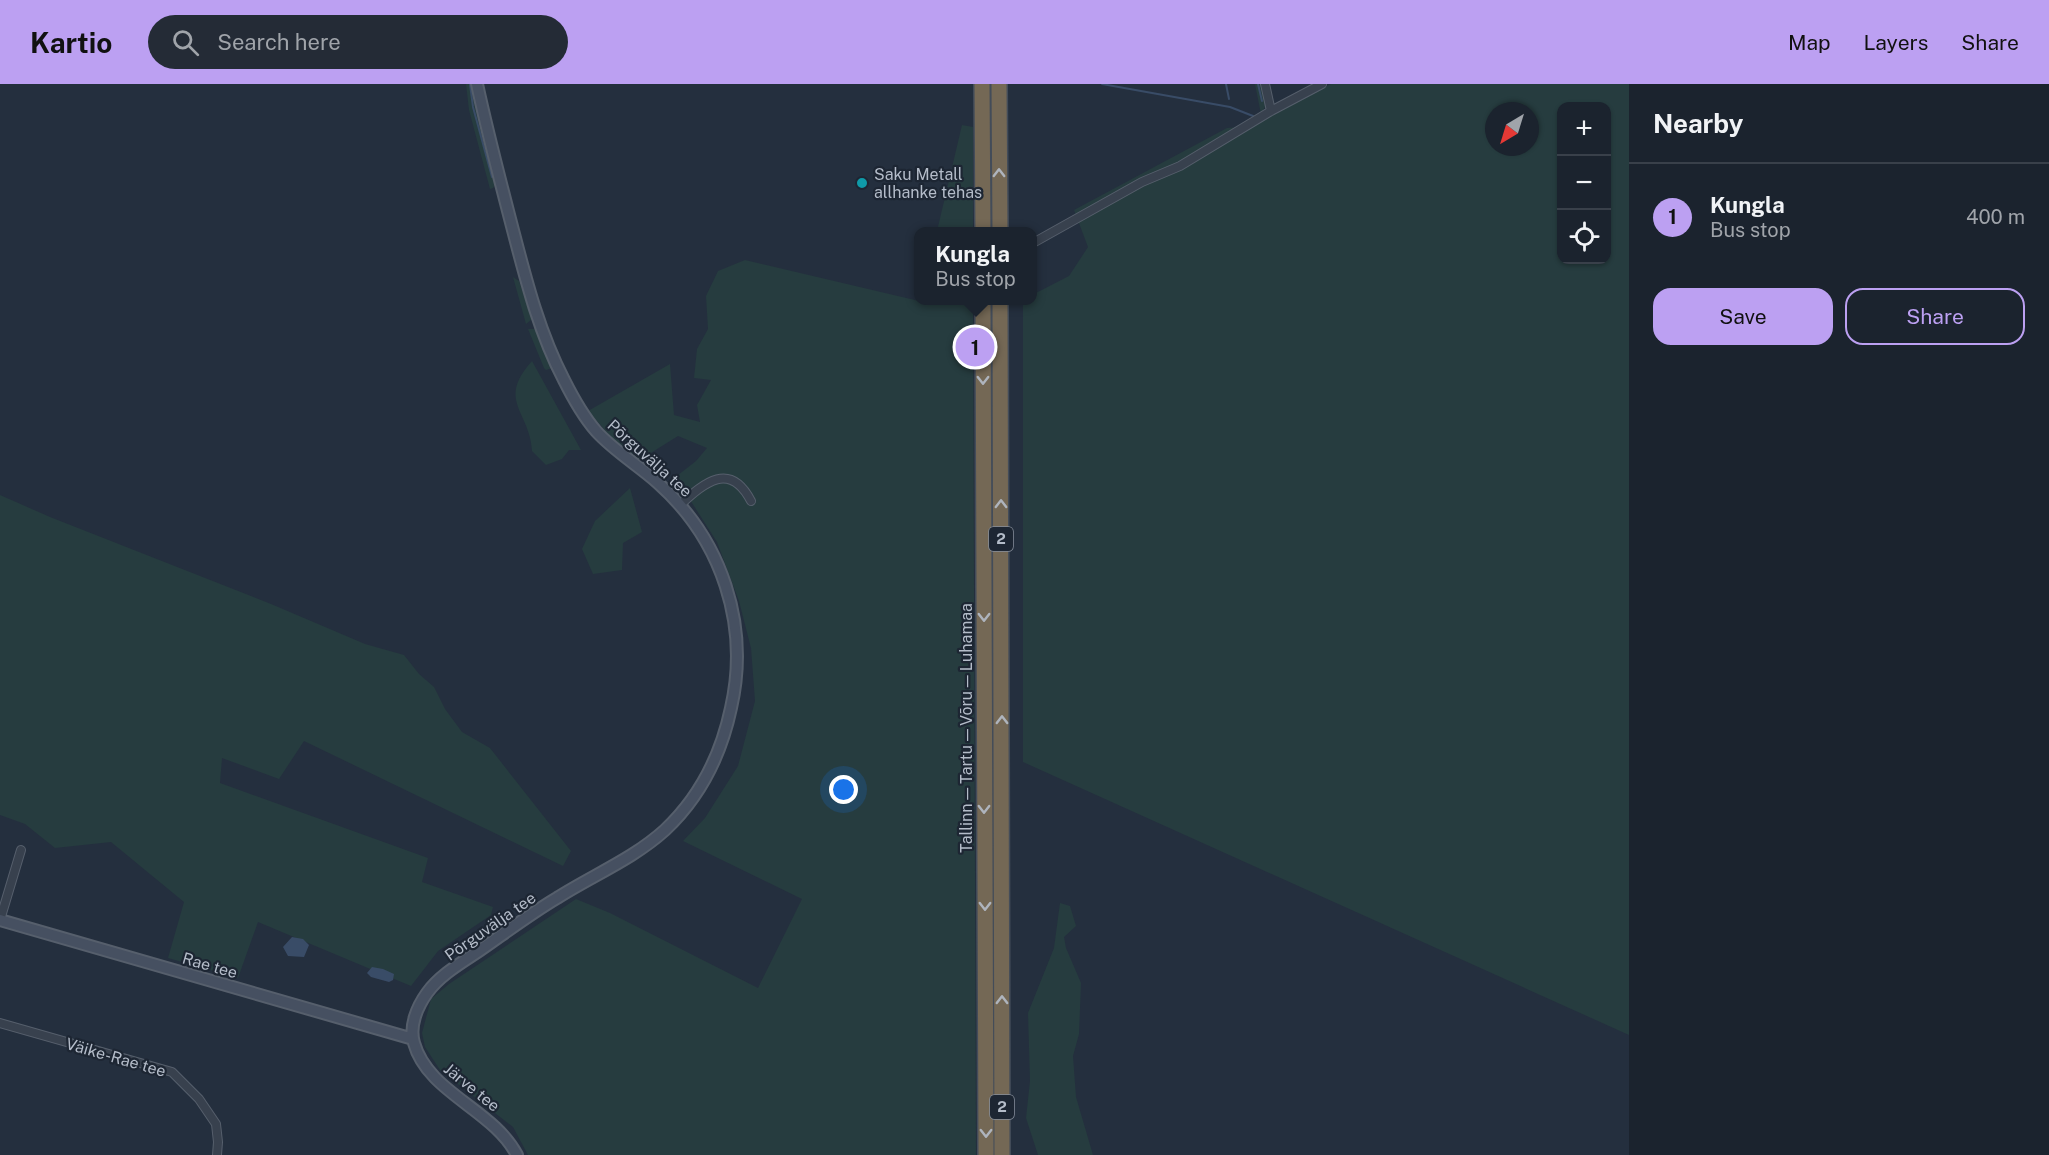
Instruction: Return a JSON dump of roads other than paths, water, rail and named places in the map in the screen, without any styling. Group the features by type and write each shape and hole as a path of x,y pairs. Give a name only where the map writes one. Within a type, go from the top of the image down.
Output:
{"highway":[{"path":"982,84 983,227"},
{"path":"999,84 1000,227"},
{"name":"Tallinn — Tartu — Võru — Luhamaa","path":"983,305 987,1155"},
{"name":"2","path":"1000,305 1002,1155"}],"street":[{"name":"Põrguvälja tee","path":"413,1039 415,1016 419,1006 428,991 440,980 558,897 619,863 653,840 686,807 707,777 717,754 730,716 738,670 732,606 723,576 702,535 680,505 659,484 597,432 574,398 550,351 529,289 489,140 477,84"},
{"path":"1265,84 1271,111"},
{"path":"1037,240 1142,182 1180,166 1271,111 1322,84"},
{"path":"680,505 706,482 717,479 729,480 738,484 745,490 751,501"},
{"path":"0,920 21,850"},
{"name":"Rae tee","path":"0,920 413,1039"},
{"name":"Väike-Rae tee","path":"0,1023 172,1072 199,1099 216,1124 217,1155"},
{"name":"Järve tee","path":"413,1039 418,1057 425,1067 435,1078 501,1131 517,1155"}],"water":[{"path":"292,937 303,939 309,945 304,957 288,956 283,947"},
{"path":"372,967 394,974 393,980 389,982 371,977 367,973"}],"waterway":[{"path":"470,84 473,107 492,177"},
{"path":"1102,84 1230,107 1253,116"},
{"path":"1226,84 1229,99"},
{"path":"1258,84 1262,101"}],"place":[{"name":"Saku Metall allhanke tehas","path":"862,183"},
{"name":"Kungla","path":"975,347"}]}
